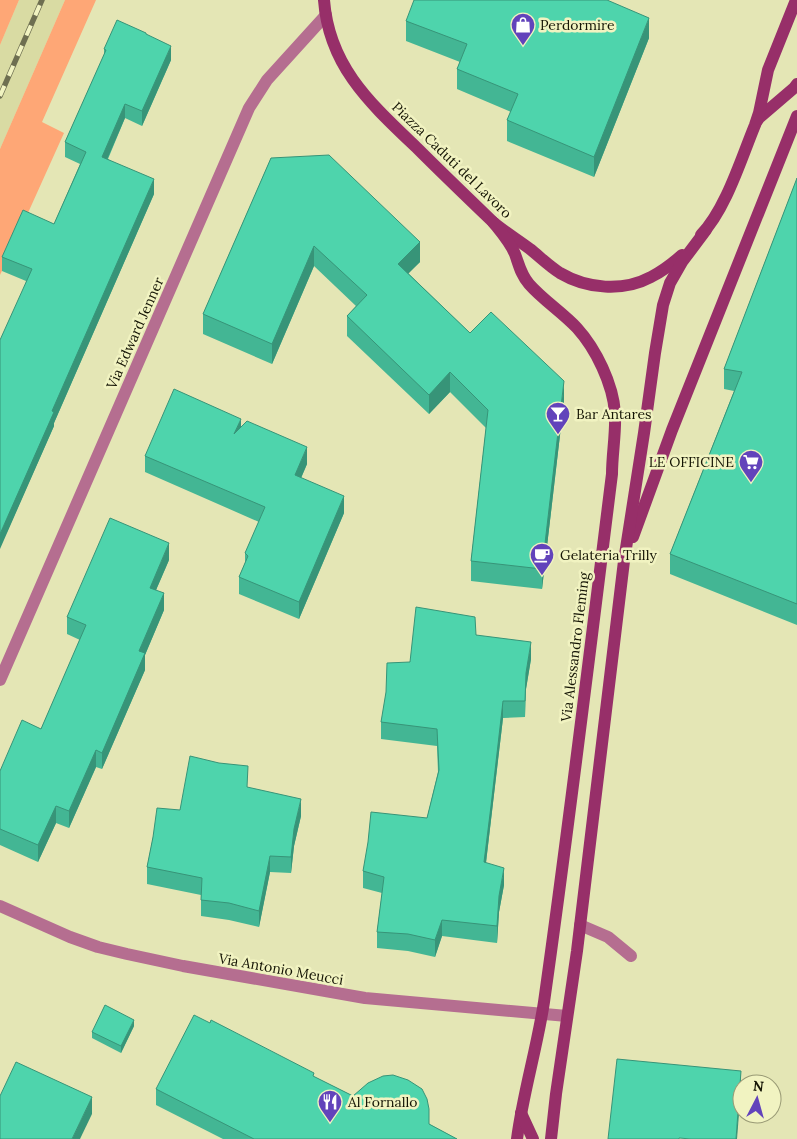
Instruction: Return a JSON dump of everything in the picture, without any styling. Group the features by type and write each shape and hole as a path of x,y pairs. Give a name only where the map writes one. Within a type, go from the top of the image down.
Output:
{"main road":[{"name":"Piazza Caduti del Lavoro","path":"324,0 335,50 357,86 377,110 502,230 569,278 580,283 607,287 632,284 652,277 684,253 706,230 721,207 755,125 768,70 796,0"},
{"path":"755,125 759,118 797,84"},
{"path":"624,561 672,430 797,116"},
{"name":"Via Alessandro Fleming","path":"493,222 508,242 520,270 529,285 576,327 593,350 608,379 615,414 615,437 607,513 555,924 542,1013 517,1139"},
{"path":"551,1139 580,925 624,561 644,433 654,353 666,293 676,272 706,230"},
{"path":"521,1113 533,1139"}],"street":[{"name":"Via Edward Jenner","path":"0,680 249,108 267,80 326,15"},
{"name":"Via Antonio Meucci","path":"0,906 70,937 127,954 183,966 365,998 567,1016"},
{"path":"580,925 608,937 631,956"}],"shaded area":[{"path":"0,0 19,0 0,45"},
{"path":"19,0 65,0 0,149 0,45"},
{"path":"65,0 96,0 42,122 64,133 0,275 0,149"}],"building":[{"path":"414,0 607,0 649,18 594,157 507,120 518,94 457,69 467,44 406,21"},
{"path":"117,20 171,46 142,111 125,104 102,157 154,179 0,534 0,340 32,269 2,257 23,210 54,224 86,152 65,142 106,50 104,49"},
{"path":"329,155 420,242 398,264 470,333 491,312 564,381 542,569 471,561 488,410 450,372 429,395 347,316 367,295 314,246 272,344 203,314 271,158"},
{"name":"LE OFFICINE","path":"797,178 797,604 670,554 742,372 724,369"},
{"path":"174,389 241,419 234,434 247,421 307,447 295,475 344,496 299,602 239,577 248,556 245,553 265,507 145,456"},
{"path":"110,518 169,543 150,588 164,593 139,651 145,653 102,753 96,750 69,811 56,806 38,845 0,829 0,771 22,720 41,729 86,625 67,617"},
{"path":"416,607 475,617 476,635 531,642 526,673 525,701 503,701 484,862 504,868 499,896 497,926 442,920 435,940 408,934 377,932 384,877 363,871 371,812 427,818 439,770 437,729 381,722 386,692 387,663 410,662"},
{"path":"190,756 219,763 248,766 247,787 301,799 294,829 291,857 270,856 259,911 229,903 201,900 202,878 147,867 157,808 180,810"},
{"path":"105,1005 134,1020 121,1046 92,1032"},
{"path":"194,1015 210,1023 211,1020 314,1073 313,1076 353,1096 368,1083 383,1076 393,1075 408,1080 422,1089 427,1099 429,1124 457,1139 254,1139 156,1089"},
{"path":"617,1059 741,1071 741,1074 732,1074 732,1124 737,1124 736,1139 608,1139"},
{"path":"16,1062 92,1097 72,1139 0,1139 0,1096"}],"railway":[{"path":"0,96 42,0"}],"place":[{"name":"Perdormire","path":"523,46"},
{"name":"Bar Antares","path":"558,435"},
{"name":"LE OFFICINE","path":"751,483"},
{"name":"Gelateria Trilly","path":"542,576"},
{"name":"Al Fornallo","path":"330,1123"}]}
